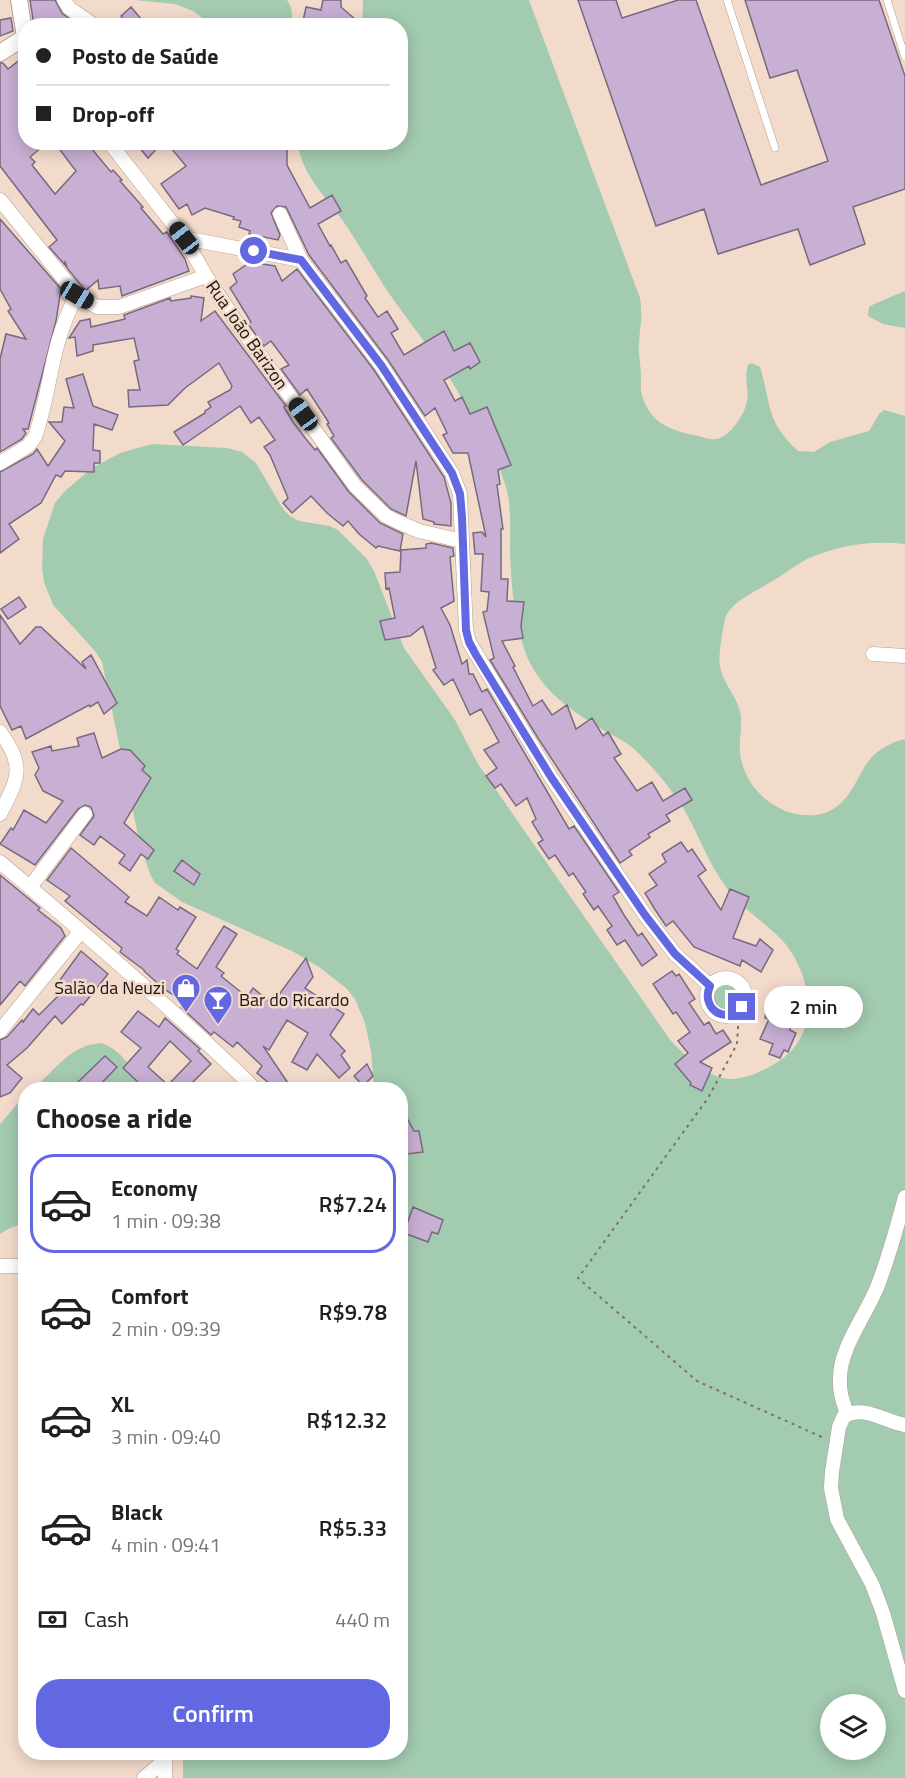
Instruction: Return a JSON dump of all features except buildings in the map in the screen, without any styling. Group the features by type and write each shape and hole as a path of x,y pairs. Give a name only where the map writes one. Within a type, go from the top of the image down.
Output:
{"street":[{"path":"19,0 22,18"},
{"path":"64,0 69,8 83,18"},
{"path":"0,53 18,41"},
{"name":"Rua João Barizon","path":"114,150 184,238 239,326 355,486 386,516 419,531 462,541"},
{"path":"0,200 77,295 97,307 119,307 206,276"},
{"path":"280,214 301,260 381,365 452,473 460,494 466,630 476,655 551,777 645,915 675,954 710,986"},
{"path":"184,238 301,260"},
{"path":"0,463 28,446 35,437 62,324 77,295"},
{"path":"873,654 905,656"},
{"path":"0,732 14,754 17,764 16,776 0,814"},
{"path":"31,886 85,814"},
{"path":"0,862 31,886 200,1035 248,1082"},
{"path":"0,1031 81,931"},
{"path":"721,978 731,978 737,981 745,995 744,1003 739,1011 726,1016 714,1011 707,999 710,986 721,978"},
{"path":"847,1414 840,1389 843,1361 877,1288 905,1197"},
{"path":"0,1266 18,1266"},
{"path":"905,1425 862,1411 852,1411 844,1416 839,1427 831,1488 837,1519 872,1584 883,1613 905,1691"},
{"path":"144,1778 161,1760"},
{"path":"165,1760 165,1778"}],"lane":[{"path":"727,0 775,148"},
{"path":"887,0 905,57"}],"path":[{"path":"739,1011 737,1044 708,1098 578,1278 697,1381 836,1444"}],"green space":[{"path":"135,0 287,0 291,7 292,18 202,18 193,11 175,4"},
{"path":"363,0 529,0 640,298 641,393 650,413 663,424 679,432 717,439 732,430 744,410 748,396 746,378 748,365 752,363 760,367 775,421 787,440 798,451 814,452 830,442 869,431 884,410 905,416 905,544 868,543 831,550 807,559 745,597 726,616 720,661 723,678 740,711 740,752 748,778 765,798 789,812 816,815 835,808 848,796 874,755 894,742 905,739 905,1778 183,1778 183,1760 408,1760 408,1082 373,1082 371,1051 365,1023 355,999 346,988 319,967 294,952 182,902 155,883 140,845 102,662 95,651 53,605 44,582 43,539 55,503 65,491 92,468 120,453 152,444 227,448 242,452 256,463 283,509 290,516 299,521 330,526 338,530 366,558 374,571 404,648 455,720 478,764 677,1047 691,1060 715,1076 733,1079 749,1076 774,1065 788,1055 801,1036 808,1007 803,977 789,949 726,887 685,811 662,778 631,746 593,724 565,704 548,689 534,670 522,643 515,612 509,502 500,471 455,386 386,289 349,229 315,185 304,165 299,150 408,150 408,18 362,18"},
{"path":"905,291 905,328 883,324 868,316 869,307"},
{"path":"726,982 737,986 741,997 737,1008 726,1012 715,1008 711,997 715,986"},
{"path":"102,1043 116,1051 131,1068 139,1082 40,1082 72,1053"},
{"path":"18,1103 18,1225 0,1234 0,1124"}],"place":[{"name":"Salão da Neuzi","path":"186,1014"},
{"name":"Bar do Ricardo","path":"218,1026"}],"route":[{"path":"254,251 301,260 381,365 452,473 460,494 466,630 476,655 551,777 645,915 675,954 710,986 707,999 711,1008 717,1014 726,1016 739,1011 742,1007"}]}
